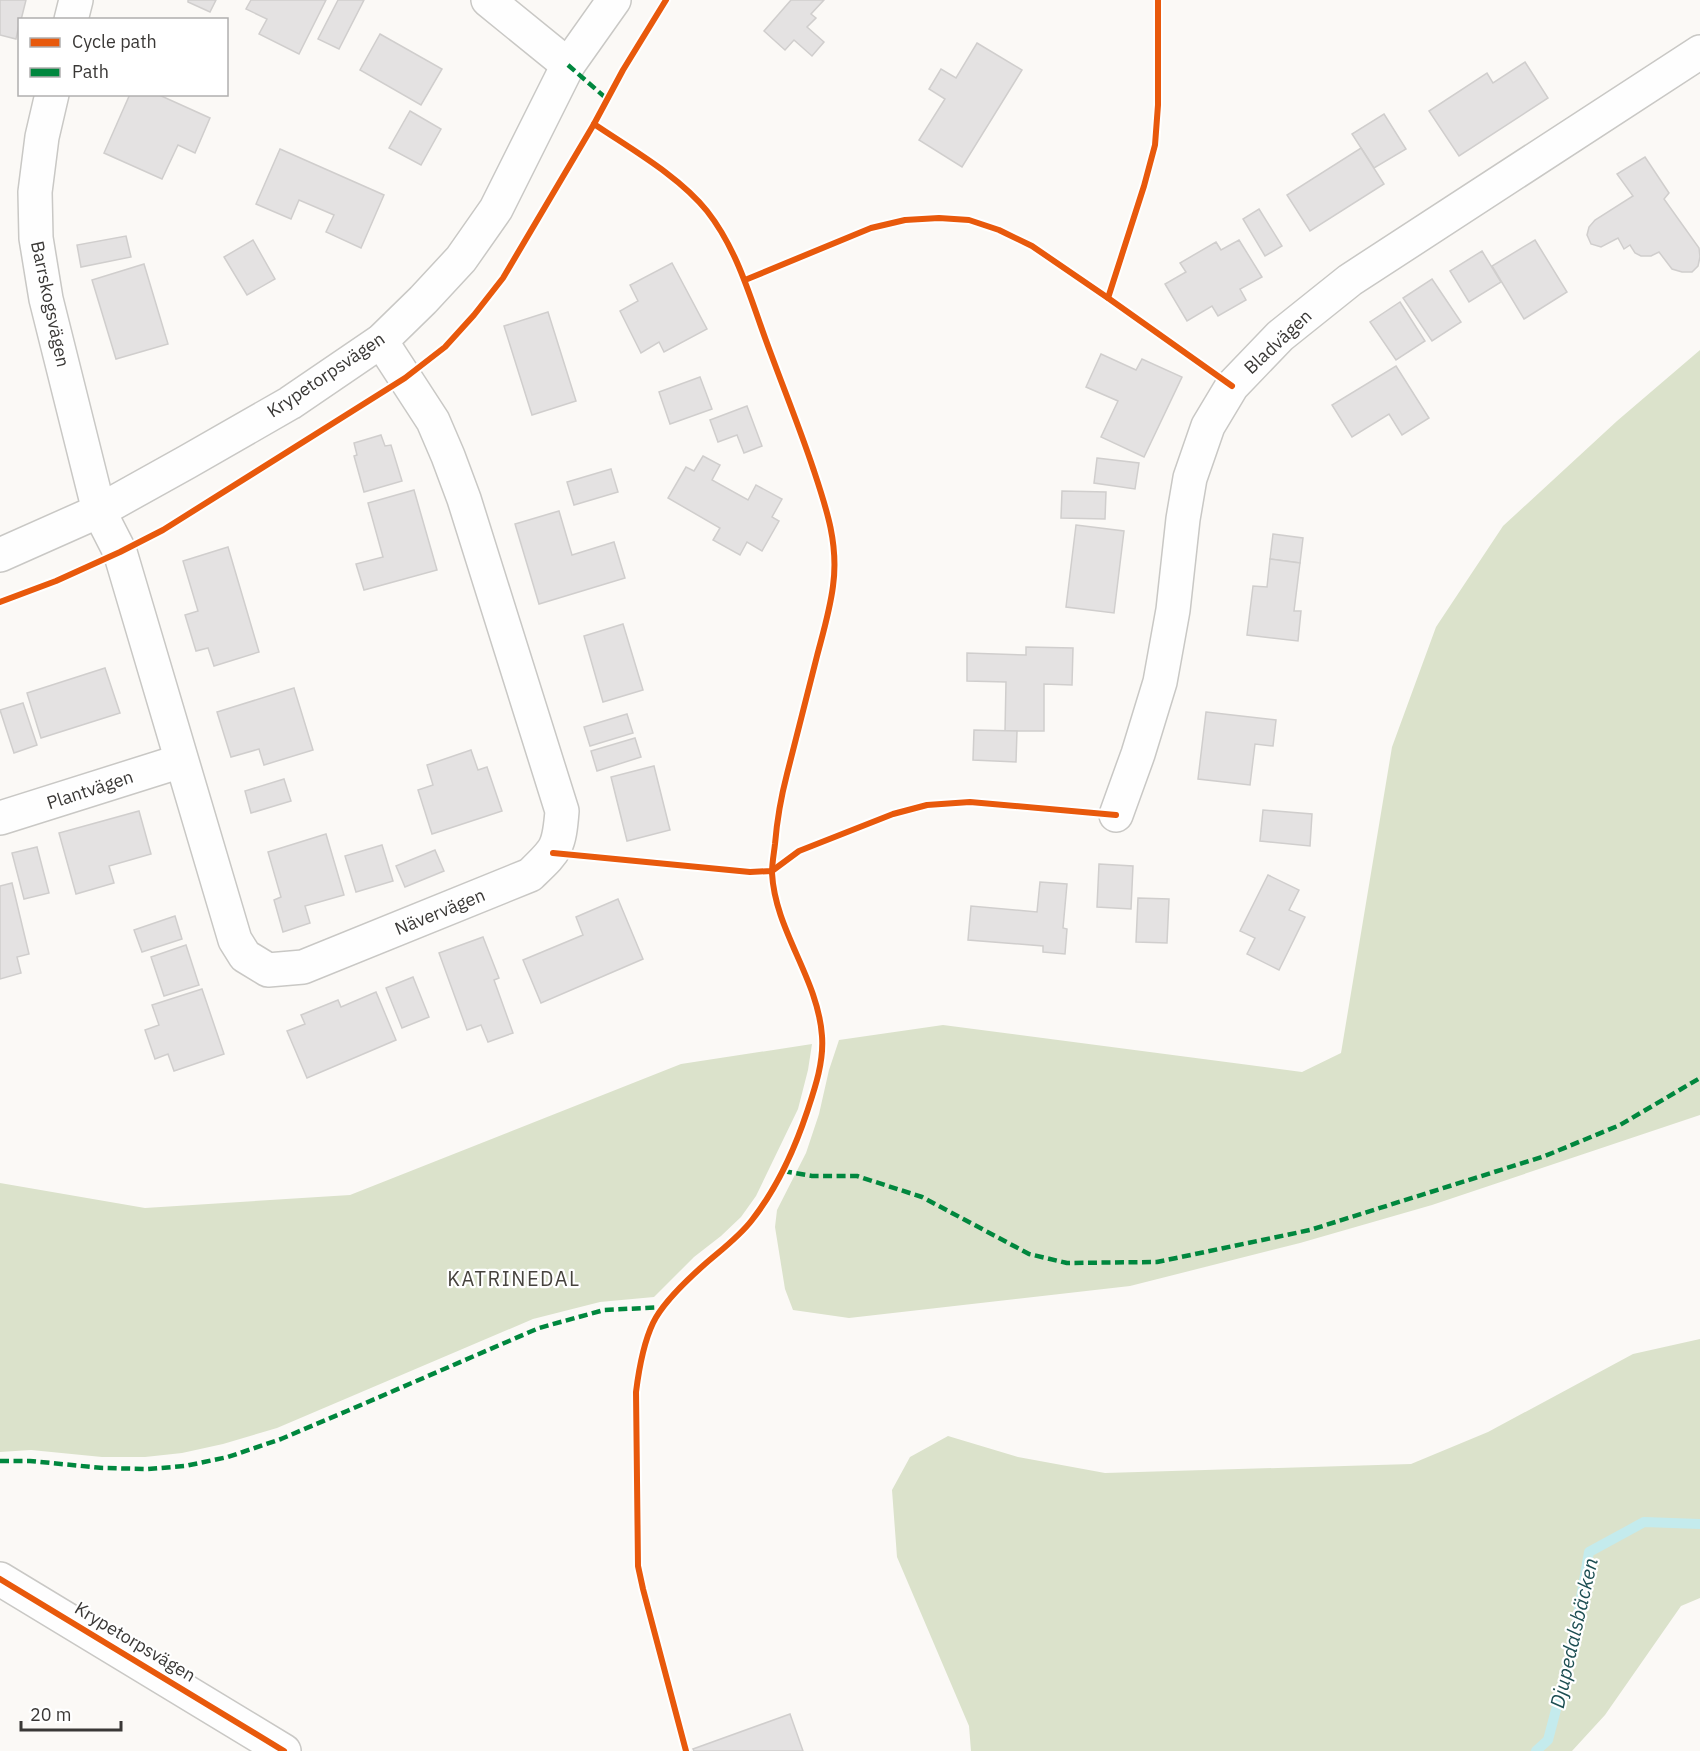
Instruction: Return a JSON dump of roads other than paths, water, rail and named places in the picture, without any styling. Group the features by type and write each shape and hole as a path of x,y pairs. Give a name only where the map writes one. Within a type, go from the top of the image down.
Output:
{"street":[{"path":"72,18 76,0"},
{"path":"489,0 568,65"},
{"name":"Krypetorpsvägen","path":"0,555 99,511 290,403 381,341 461,259 496,209 568,65 614,0"},
{"name":"Bladvägen","path":"1116,815 1160,682 1173,610 1190,478 1208,426 1232,386 1280,336 1350,280 1700,52"},
{"name":"Barrskogsvägen","path":"52,96 42,137 35,192 36,237 46,299 99,511"},
{"name":"Nävervägen","path":"99,511 120,552 235,940 245,956 268,970 303,967 530,875 553,853 560,837 562,811 464,499 433,421 381,341"},
{"name":"Plantvägen","path":"0,818 181,761"},
{"name":"Krypetorpsvägen","path":"0,1579 284,1751"}],"waterway":[{"name":"Djupedalsbäcken","path":"1536,1751 1548,1740 1572,1649 1589,1552 1644,1522 1700,1524"}],"district":[{"name":"KATRINEDAL","path":"514,1279"}]}
